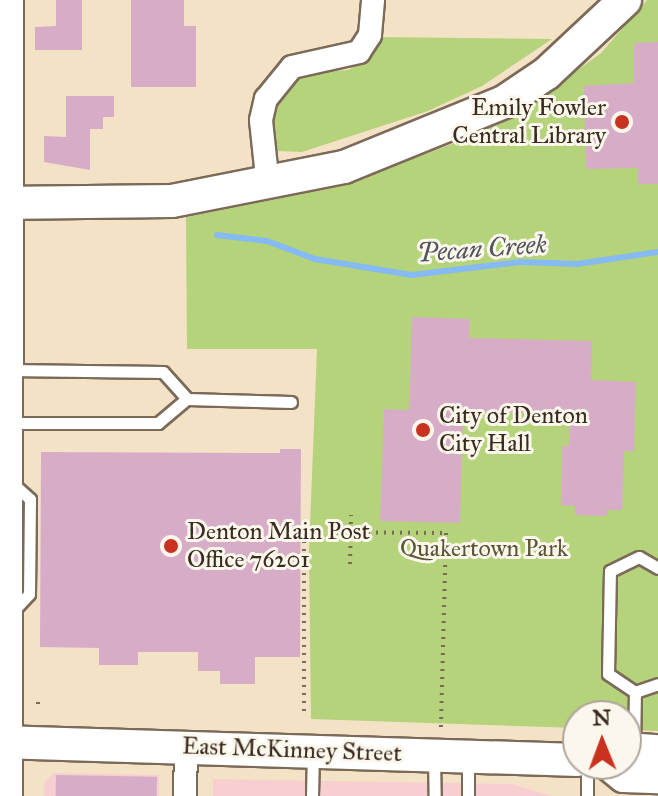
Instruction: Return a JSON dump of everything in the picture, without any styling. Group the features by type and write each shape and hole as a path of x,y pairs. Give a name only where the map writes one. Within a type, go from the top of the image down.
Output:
{"main road":[{"path":"3,202 172,201 268,186 344,167 504,102 547,73 625,0"},
{"path":"4,1 4,332 8,370 4,422 6,616 3,742 6,796"},
{"name":"East McKinney Street","path":"3,742 313,751 438,741 468,755 562,759"}],"street":[{"path":"268,186 261,120 266,99 292,67 359,52 370,35 373,0"},
{"path":"185,796 186,747"}],"lane":[{"path":"8,370 163,372 187,399"},
{"path":"4,422 158,423 187,399 291,402"},
{"path":"635,692 608,674 610,571 639,557 658,568"},
{"path":"635,692 658,684"},
{"path":"635,692 635,700"},
{"path":"435,796 438,741"},
{"path":"312,796 313,751"},
{"path":"468,755 468,796"}],"path":[{"path":"350,564 351,515"},
{"path":"304,711 304,532 446,533 438,741"}],"shaded area":[{"path":"53,773 159,775 159,796 44,796 44,784"},
{"path":"213,779 512,784 552,796 213,796"}],"green space":[{"name":"Quakertown Park","path":"647,0 658,0 658,731 642,730 642,700 562,700 562,727 311,719 309,551 317,349 187,349 186,217 341,186 465,139 515,115 601,53"},
{"path":"376,37 552,39 482,86 428,111 302,152 278,151 270,127 273,109 297,74 348,70 365,61"}],"building":[{"path":"56,0 82,0 82,50 35,50 35,27 56,26"},
{"path":"131,0 184,0 184,26 196,26 196,87 131,87"},
{"name":"Emily Fowler Central Library","path":"658,42 658,184 638,184 638,168 586,169 584,86 634,83 634,43"},
{"path":"66,96 114,96 114,117 103,117 103,129 90,129 90,170 44,162 44,136 66,137"},
{"name":"City of Denton City Hall","path":"412,317 470,319 469,338 592,341 591,380 636,382 634,451 624,451 622,510 607,510 607,516 575,515 575,506 561,505 562,446 569,446 570,414 463,411 460,523 380,521 384,409 409,410"},
{"name":"Denton Main Post Office 76201","path":"280,449 301,449 300,657 255,657 255,684 220,684 220,671 198,671 198,652 138,652 138,665 99,665 99,648 40,647 41,452 280,453"},
{"path":"56,775 157,777 157,796 56,796"}],"waterway":[{"name":"Pecan Creek","path":"217,235 267,241 315,259 412,275 521,262 577,264 658,252"}],"place":[{"name":"Emily Fowler Central Library","path":"622,122"},
{"name":"City of Denton City Hall","path":"423,430"},
{"name":"Denton Main Post Office 76201","path":"171,546"}]}
